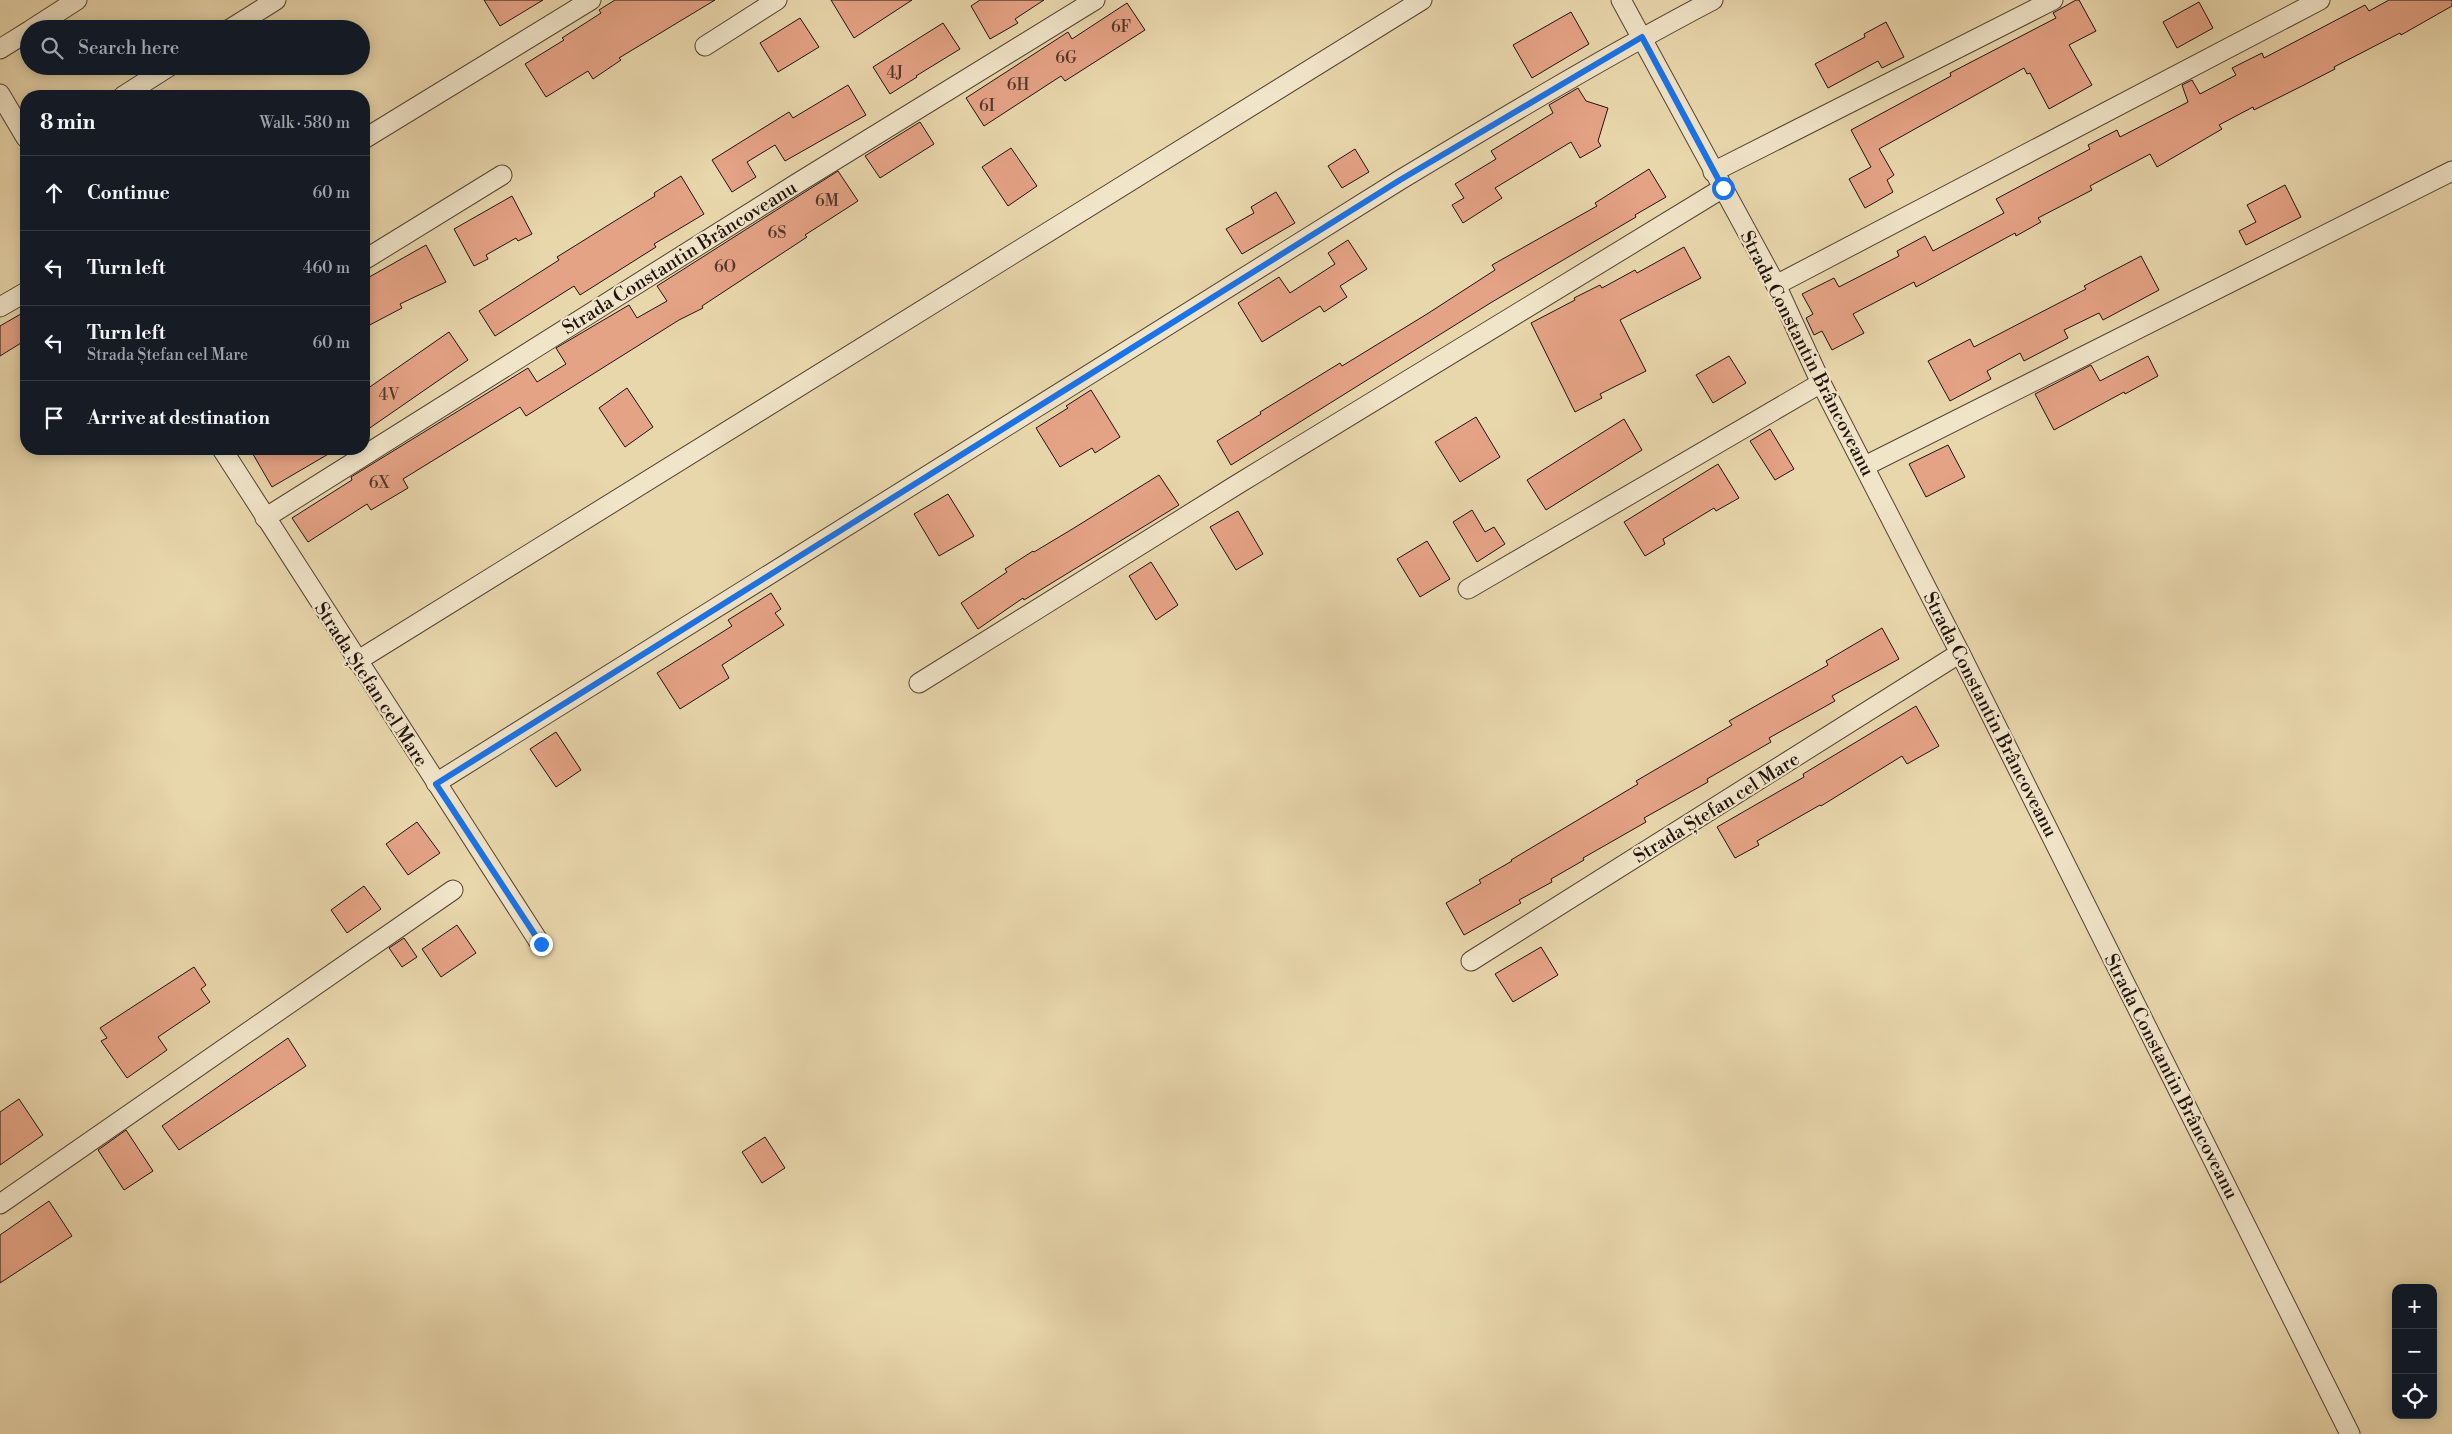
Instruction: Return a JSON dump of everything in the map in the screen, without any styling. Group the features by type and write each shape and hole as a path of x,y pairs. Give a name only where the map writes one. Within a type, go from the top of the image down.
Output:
{"street":[{"path":"46,20 77,0"},
{"path":"244,20 276,0"},
{"path":"370,135 591,0"},
{"path":"705,46 777,0"},
{"name":"Strada Constantin Brâncoveanu","path":"370,452 796,184 1095,0"},
{"path":"357,661 1422,0"},
{"name":"Strada Constantin Brâncoveanu","path":"1621,0 1776,285 1821,384 1960,653 2350,1434"},
{"path":"436,784 1400,180 1642,37 1713,0"},
{"path":"919,683 1238,484 1718,180 2053,0"},
{"path":"1776,285 2320,0"},
{"path":"0,49 20,36"},
{"path":"132,90 156,75"},
{"path":"0,94 20,128"},
{"path":"1865,466 2452,171"},
{"path":"370,256 502,175"},
{"path":"0,307 20,295"},
{"path":"1468,589 1821,384"},
{"name":"Strada Ștefan cel Mare","path":"226,455 436,784 541,944"},
{"name":"Strada Constantin Brâncoveanu","path":"265,518 365,455"},
{"name":"Strada Ștefan cel Mare","path":"1471,961 1960,653"},
{"path":"0,1204 453,890"}],"building":[{"path":"484,0 543,0 500,26"},
{"path":"615,0 715,0 619,58 621,60 593,79 588,71 546,97 525,64 564,40 562,38 601,13 599,10"},
{"path":"831,0 912,0 854,38"},
{"path":"980,0 1044,0 1015,19 1018,23 990,39 971,6"},
{"path":"2079,0 2096,31 2069,45 2092,85 2049,109 2030,73 2027,74 2024,68 1879,149 1894,175 1887,180 1893,192 1865,208 1849,179 1871,167 1851,130 1951,76 1950,73 2056,18 2053,13"},
{"path":"2389,0 2452,0 2452,6 2401,35 2400,33 2334,67 2335,69 2304,85 2254,110 2253,107 2219,125 2222,129 2157,167 2150,154 2090,186 2092,190 2038,218 2041,222 2016,236 2015,233 1916,287 1914,282 1853,314 1864,333 1832,350 1822,331 1814,335 1806,318 1813,314 1802,294 1834,278 1839,287 1899,256 1897,251 1925,236 1933,251 2004,213 1996,199 2090,149 2088,145 2117,130 2120,137 2188,102 2182,85 2192,80 2200,94 2236,75 2232,68 2262,53 2264,58 2365,5 2369,11"},
{"path":"2199,2 2213,28 2177,48 2163,22"},
{"path":"1127,3 1145,30 1065,81 1061,76 984,126 966,98 1068,32 1072,39"},
{"path":"1571,12 1589,44 1532,78 1513,45"},
{"path":"800,18 819,47 778,72 760,43"},
{"path":"1886,22 1904,57 1882,68 1878,61 1828,88 1815,64 1865,37 1864,34"},
{"path":"943,23 960,49 890,94 873,67"},
{"path":"848,85 866,115 785,161 775,145 747,162 756,177 732,192 712,160 789,112 793,118"},
{"path":"1578,88 1586,101 1608,108 1598,141 1601,146 1580,158 1571,142 1495,188 1502,198 1463,223 1452,205 1464,198 1455,184 1496,159 1491,151 1553,113 1549,105"},
{"path":"920,122 934,144 880,178 865,156"},
{"path":"1011,148 1037,186 1008,206 982,167"},
{"path":"1355,149 1369,172 1342,188 1328,166"},
{"path":"1649,169 1666,197 1635,215 1636,217 1492,302 1231,465 1217,441 1340,363 1342,366 1427,314 1495,270 1492,265 1597,206 1595,203"},
{"path":"838,171 858,201 805,235 807,237 702,306 703,308 679,320 526,416 520,407 403,479 408,488 371,510 367,504 308,542 292,518 352,480 351,477 528,368 537,382 566,364 556,348 629,305 637,318 667,301 657,286"},
{"path":"681,176 704,214 654,244 656,247 580,295 574,286 495,336 479,311 559,260 557,257 655,196 654,193"},
{"path":"2285,185 2301,217 2246,245 2239,231 2256,222 2247,205"},
{"path":"1276,192 1295,223 1242,254 1226,229 1254,213 1251,207"},
{"path":"512,196 532,234 518,241 516,238 486,255 488,259 474,266 454,229"},
{"path":"1348,240 1367,269 1340,286 1347,297 1324,312 1320,306 1262,342 1238,303 1279,277 1290,293 1335,264 1328,253"},
{"path":"426,245 446,282 400,304 402,308 370,325 370,277"},
{"path":"1684,247 1701,278 1620,320 1646,371 1600,394 1602,398 1575,412 1531,323 1600,285 1602,288 1635,270 1637,273"},
{"path":"2141,256 2159,290 2103,320 2099,313 2064,330 2068,338 2024,361 2020,353 1987,371 1991,379 1950,401 1928,361 1970,339 1974,347 2086,289 2084,286"},
{"path":"20,314 20,344 0,356 0,326"},
{"path":"449,332 468,360 370,428 370,387"},
{"path":"1729,356 1746,383 1713,403 1696,375"},
{"path":"2148,356 2158,376 2054,430 2035,394 2091,365 2100,381"},
{"path":"627,388 653,427 625,447 599,408"},
{"path":"1091,390 1120,437 1095,453 1092,448 1060,467 1036,428 1068,408 1066,406"},
{"path":"1476,417 1500,457 1460,482 1435,442"},
{"path":"1624,419 1642,450 1546,510 1527,480"},
{"path":"1770,429 1794,469 1775,480 1750,441"},
{"path":"1948,445 1965,477 1926,497 1909,464"},
{"path":"253,455 327,455 272,487"},
{"path":"1718,464 1739,498 1716,511 1714,508 1663,539 1665,544 1645,556 1624,522"},
{"path":"1159,475 1179,505 1024,600 1023,598 978,629 961,603 1007,572 1005,569"},
{"path":"948,494 974,536 939,556 914,514"},
{"path":"1472,510 1485,532 1494,527 1505,544 1477,562 1453,522"},
{"path":"1238,511 1263,554 1236,570 1210,527"},
{"path":"1427,541 1450,579 1420,597 1397,559"},
{"path":"1151,562 1178,605 1156,620 1129,576"},
{"path":"771,593 781,609 775,613 784,625 722,665 729,678 680,709 657,673 732,626 728,620"},
{"path":"1882,628 1899,659 1832,696 1835,701 1769,738 1771,742 1707,779 1708,782 1644,818 1646,822 1583,858 1584,860 1551,879 1552,882 1519,900 1521,903 1464,935 1446,903 1481,883 1479,880 1511,860 1638,784 1636,781 1732,725 1729,721 1828,665 1826,661"},
{"path":"1916,706 1939,746 1907,764 1902,756 1821,806 1757,841 1759,845 1735,858 1717,827 1804,777 1803,774"},
{"path":"556,732 581,770 556,787 530,749"},
{"path":"417,822 440,853 408,875 386,844"},
{"path":"364,886 381,909 347,933 331,910"},
{"path":"457,925 476,953 441,977 422,949"},
{"path":"404,938 417,957 402,967 389,948"},
{"path":"1541,947 1558,975 1513,1002 1495,974"},
{"path":"194,967 206,985 201,989 210,1002 158,1037 167,1050 127,1078 101,1041 107,1038 100,1028"},
{"path":"288,1038 306,1066 179,1150 162,1126"},
{"path":"19,1099 43,1135 0,1165 0,1112"},
{"path":"126,1130 153,1171 124,1190 98,1150"},
{"path":"765,1137 785,1168 762,1183 742,1152"},
{"path":"49,1201 72,1236 0,1283 0,1235"}],"route":[{"path":"541,944 436,784 1400,180 1528,102 1642,37 1723,188"}]}
